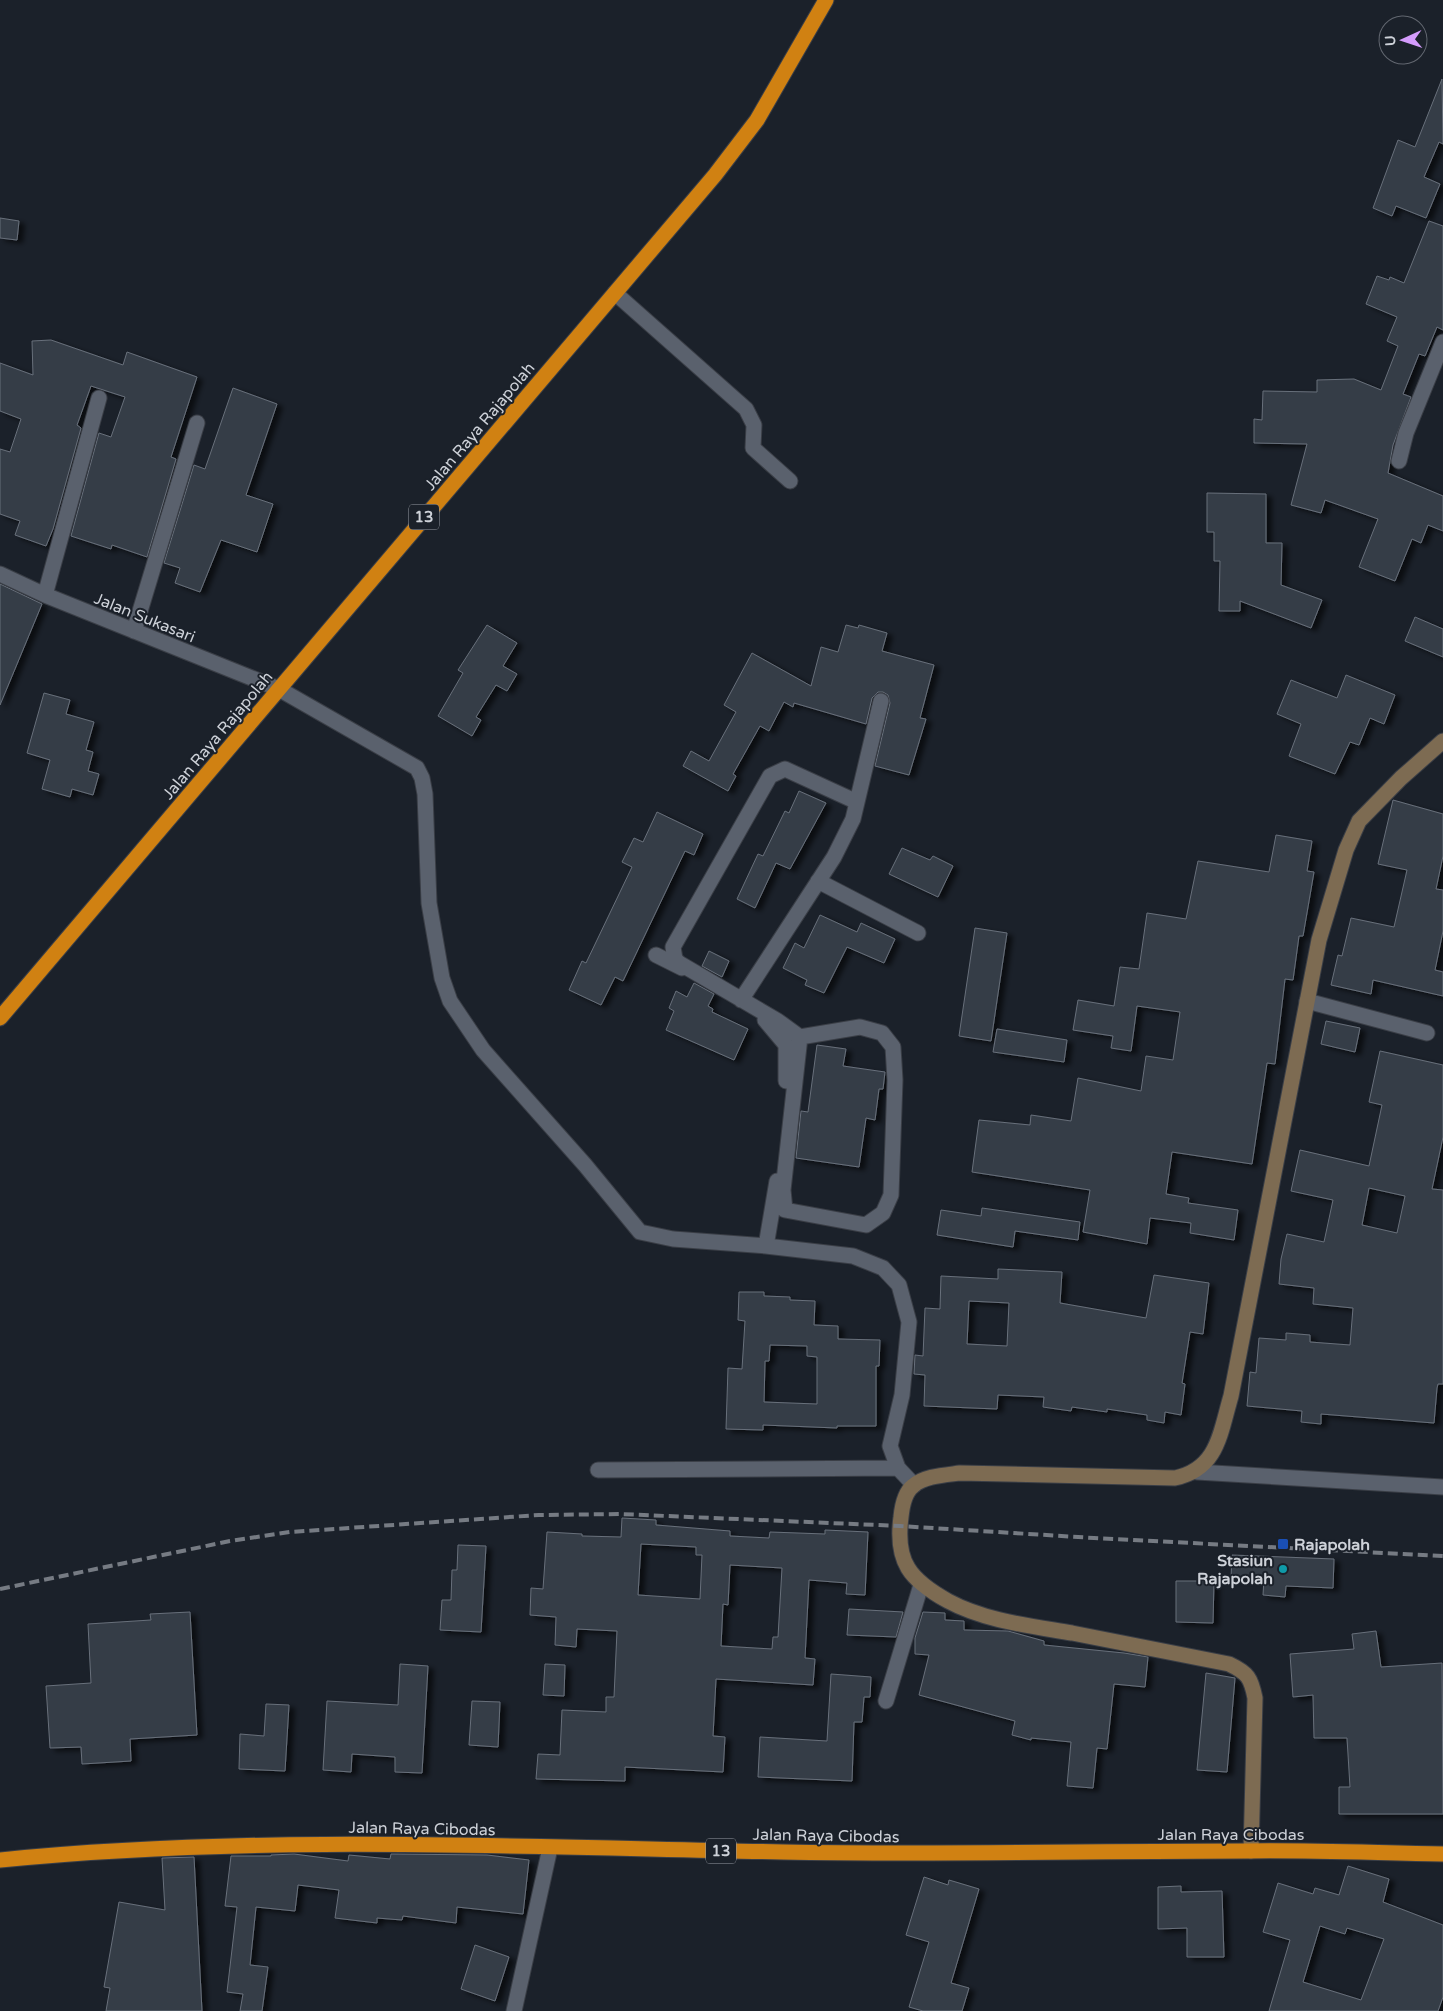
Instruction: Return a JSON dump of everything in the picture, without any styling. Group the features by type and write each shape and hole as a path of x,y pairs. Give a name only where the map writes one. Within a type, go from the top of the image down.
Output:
{"highway":[{"name":"Jalan Raya Rajapolah","path":"0,1018 715,175 757,120 826,0"},
{"name":"Jalan Raya Cibodas","path":"0,1860 68,1853 210,1846 383,1844 903,1854 1251,1851 1443,1854"}],"main road":[{"path":"1251,1851 1255,1698 1252,1682 1243,1671 1229,1664 1003,1621 950,1602 921,1585 910,1574 902,1557 899,1535 907,1492 914,1485 930,1478 960,1473 1041,1473 1175,1478 1197,1472 1212,1455 1231,1396 1319,940 1346,850 1359,821 1401,778 1443,741"}],"street":[{"path":"615,293 746,409 754,425 753,448 790,480"},
{"path":"1399,461 1406,433 1443,342"},
{"path":"45,595 99,398"},
{"path":"134,631 197,423"},
{"name":"Jalan Sukasari","path":"0,574 45,595 279,689 417,768 422,778 425,794 429,903 442,978 450,1001 483,1050 585,1165 640,1232 673,1239 766,1246 853,1256 883,1268 898,1285 909,1322 902,1396 890,1446 898,1468"},
{"path":"741,1000 818,881 853,819 881,701"},
{"path":"785,1210 866,1225 883,1214 891,1195 895,1080 893,1048 882,1033 860,1027 800,1037 778,1021 679,963 675,959 673,947 770,776 785,769 857,802"},
{"path":"818,881 918,932"},
{"path":"656,955 741,1000 771,1025 786,1045 786,1090 779,1167 766,1246"},
{"path":"1307,1001 1427,1033"},
{"path":"766,1246 785,1210 783,1190 800,1037"},
{"path":"598,1470 898,1468 914,1485"},
{"path":"1197,1472 1443,1487"},
{"path":"886,1701 921,1585"},
{"path":"514,2011 550,1848"}],"building":[{"path":"1442,79 1443,144 1439,142 1424,177 1440,184 1426,218 1396,206 1392,216 1373,208 1398,140 1415,147"},
{"path":"0,218 19,221 17,240 0,238"},
{"path":"1429,221 1443,226 1443,330 1437,327 1425,356 1419,354 1403,394 1411,397 1393,445 1388,473 1443,496 1443,531 1428,525 1421,543 1412,539 1395,581 1359,567 1378,519 1325,500 1321,513 1291,505 1307,444 1254,443 1254,419 1262,420 1263,391 1317,392 1317,380 1354,379 1381,390 1398,346 1387,341 1397,317 1366,304 1377,276 1389,280 1390,277 1404,283"},
{"path":"51,340 123,365 127,352 197,377 171,457 176,459 147,557 112,545 111,549 71,536 99,433 111,437 125,397 91,386 77,425 81,428 53,529 46,546 15,535 20,521 0,514 0,449 10,452 21,419 0,411 0,363 33,375 32,341"},
{"path":"233,388 277,404 246,495 273,504 257,552 221,540 200,592 175,583 180,568 164,563 194,465 205,469"},
{"path":"1207,493 1266,494 1266,543 1282,543 1281,585 1322,600 1311,628 1240,601 1240,611 1219,611 1220,561 1214,561 1214,532 1207,532"},
{"path":"0,584 42,604 0,705"},
{"path":"1415,617 1443,629 1443,657 1405,641"},
{"path":"487,625 517,643 503,666 517,674 507,691 496,685 476,717 481,720 472,736 438,716 463,673 458,670"},
{"path":"846,625 858,628 859,625 887,633 882,651 934,665 920,718 926,719 909,775 875,766 890,703 888,695 883,692 878,692 872,698 866,724 794,703 793,707 784,702 769,731 760,726 733,774 736,776 728,791 683,766 691,751 709,761 736,712 724,705 752,653 811,686 821,647 838,652"},
{"path":"1346,675 1395,695 1384,724 1370,718 1359,745 1350,742 1335,774 1289,756 1301,724 1277,714 1291,680 1337,698"},
{"path":"44,693 70,700 66,714 94,722 86,750 93,752 88,771 99,774 93,795 72,789 70,797 42,789 50,760 27,753"},
{"path":"799,791 826,803 790,869 776,863 755,908 737,899 758,854 763,856 785,811 789,813"},
{"path":"1393,800 1443,814 1443,856 1436,889 1443,890 1443,931 1435,970 1443,972 1443,996 1373,980 1371,994 1331,985 1338,955 1342,956 1351,918 1394,927 1407,870 1378,864"},
{"path":"657,812 703,834 694,855 685,851 623,981 615,977 601,1005 569,990 582,961 586,963 632,867 622,862 634,838 643,842"},
{"path":"1276,835 1312,841 1307,871 1314,872 1303,936 1299,936 1293,980 1285,979 1275,1064 1267,1063 1252,1164 1172,1152 1166,1194 1189,1198 1188,1203 1238,1210 1234,1240 1190,1233 1191,1223 1150,1218 1147,1244 1083,1232 1090,1190 972,1172 979,1120 1030,1125 1031,1115 1071,1121 1078,1078 1141,1091 1146,1056 1173,1060 1180,1012 1137,1006 1131,1051 1111,1048 1113,1036 1073,1030 1078,1000 1114,1006 1120,967 1139,969 1147,913 1186,919 1198,861 1269,872"},
{"path":"902,848 930,860 933,856 953,866 938,897 889,874"},
{"path":"820,915 857,932 861,923 895,939 884,963 847,947 824,993 805,985 807,980 783,968 795,943 804,948"},
{"path":"975,928 1007,933 991,1041 959,1036"},
{"path":"709,951 729,961 722,977 702,966"},
{"path":"694,983 714,994 708,1006 713,1009 712,1012 748,1029 734,1060 666,1030 674,1011 669,1008 676,991 687,997"},
{"path":"1326,1021 1360,1028 1355,1052 1321,1044"},
{"path":"997,1029 1067,1040 1064,1062 993,1052"},
{"path":"817,1045 846,1049 843,1066 885,1072 883,1089 879,1089 875,1120 866,1118 859,1167 796,1158 801,1111 808,1112"},
{"path":"1380,1051 1443,1065 1443,1137 1432,1189 1443,1190 1443,1384 1438,1384 1437,1388 1434,1423 1321,1414 1321,1424 1301,1422 1302,1411 1247,1406 1250,1372 1256,1373 1259,1338 1286,1340 1286,1333 1310,1335 1310,1342 1350,1345 1353,1308 1313,1304 1314,1288 1279,1284 1281,1259 1287,1234 1324,1242 1333,1200 1291,1191 1300,1150 1369,1166 1382,1105 1369,1102","holes":["1369,1188 1405,1196 1397,1233 1362,1225"]},
{"path":"982,1208 1080,1222 1078,1240 1015,1231 1013,1247 937,1235 941,1210 981,1216"},
{"path":"998,1269 1062,1272 1060,1303 1146,1318 1154,1275 1209,1283 1203,1334 1190,1332 1182,1383 1185,1384 1181,1415 1165,1412 1164,1423 1147,1420 1147,1415 1107,1409 1107,1412 1072,1407 1071,1411 1043,1407 1044,1397 998,1395 997,1409 924,1406 925,1375 914,1374 915,1355 923,1356 925,1308 940,1309 941,1276 998,1279","holes":["969,1301 1009,1303 1007,1346 967,1344"]},
{"path":"739,1292 764,1292 764,1296 790,1297 790,1300 815,1301 814,1325 838,1326 838,1339 880,1340 879,1366 876,1366 876,1426 837,1426 837,1428 763,1425 763,1430 726,1429 728,1368 742,1369 745,1321 738,1320","holes":["770,1345 807,1346 807,1356 817,1357 817,1404 764,1402 765,1361 769,1361"]},
{"path":"622,1518 656,1520 656,1525 730,1531 730,1536 769,1538 770,1532 825,1534 825,1530 868,1532 865,1595 846,1594 847,1583 809,1580 805,1658 815,1659 813,1685 716,1679 713,1736 725,1737 723,1772 625,1767 625,1781 536,1779 538,1754 560,1755 562,1710 606,1712 606,1697 614,1697 617,1631 577,1629 576,1647 555,1645 556,1617 530,1615 531,1588 543,1589 547,1532 582,1534 582,1536 621,1537","holes":["641,1544 696,1547 696,1555 702,1555 700,1599 638,1595","730,1565 782,1568 778,1637 773,1637 772,1649 721,1646 723,1604 728,1605"]},
{"path":"458,1545 486,1546 481,1632 440,1630 442,1600 451,1600 452,1570 457,1570"},
{"name":"Stasiun Rajapolah","path":"1232,1555 1334,1559 1333,1588 1286,1586 1285,1597 1263,1595 1264,1579 1231,1578"},
{"path":"1176,1581 1214,1581 1213,1623 1176,1622"},
{"path":"849,1609 903,1612 896,1637 847,1635"},
{"path":"190,1612 197,1735 130,1739 131,1761 82,1764 81,1747 50,1748 46,1686 91,1683 88,1624 151,1620 150,1614"},
{"path":"923,1612 945,1613 945,1620 964,1621 964,1630 1008,1631 1044,1641 1044,1645 1148,1657 1145,1687 1114,1684 1107,1749 1097,1748 1093,1788 1067,1786 1071,1742 1031,1738 1031,1740 1012,1735 1015,1721 919,1695 929,1655 915,1654 915,1638"},
{"path":"1376,1631 1381,1667 1442,1663 1443,1814 1339,1814 1339,1787 1350,1787 1347,1738 1314,1738 1313,1695 1293,1697 1290,1654 1354,1649 1352,1634"},
{"path":"400,1664 428,1666 422,1773 395,1772 395,1757 352,1754 351,1772 323,1770 327,1701 398,1705"},
{"path":"545,1664 565,1665 564,1696 543,1695"},
{"path":"1206,1673 1235,1678 1227,1772 1197,1770"},
{"path":"831,1674 871,1677 870,1697 864,1697 862,1722 854,1722 852,1781 758,1777 760,1737 827,1741"},
{"path":"472,1701 500,1702 498,1747 469,1745"},
{"path":"266,1704 289,1705 285,1771 239,1769 240,1734 264,1736"},
{"path":"294,1854 348,1861 349,1855 390,1859 391,1854 487,1855 529,1860 523,1914 457,1907 456,1923 403,1916 402,1920 377,1918 377,1923 335,1918 339,1890 298,1885 295,1911 256,1907 250,1965 268,1967 262,2011 240,2011 243,1994 227,1992 237,1907 225,1906 231,1856"},
{"path":"194,1857 202,2011 106,2011 110,1988 104,1987 119,1902 165,1910 162,1858"},
{"path":"1348,1866 1389,1879 1383,1902 1443,1925 1443,1997 1438,2011 1269,2011 1290,1940 1263,1932 1278,1883 1313,1894 1315,1888 1339,1895","holes":["1320,1926 1345,1934 1347,1928 1384,1939 1361,2000 1303,1982"]},
{"path":"924,1877 948,1885 949,1880 979,1889 951,1983 969,1988 962,2011 923,2011 909,2007 929,1942 906,1935"},
{"path":"1181,1886 1181,1892 1222,1891 1224,1957 1187,1957 1187,1928 1158,1929 1158,1887"},
{"path":"475,1945 509,1957 495,2001 461,1989"}],"railway":[{"path":"0,1589 230,1541 290,1532 539,1515 620,1514 900,1526 1443,1556"}],"place":[{"name":"Rajapolah","path":"1283,1544"},
{"name":"Stasiun Rajapolah","path":"1283,1569"}]}
